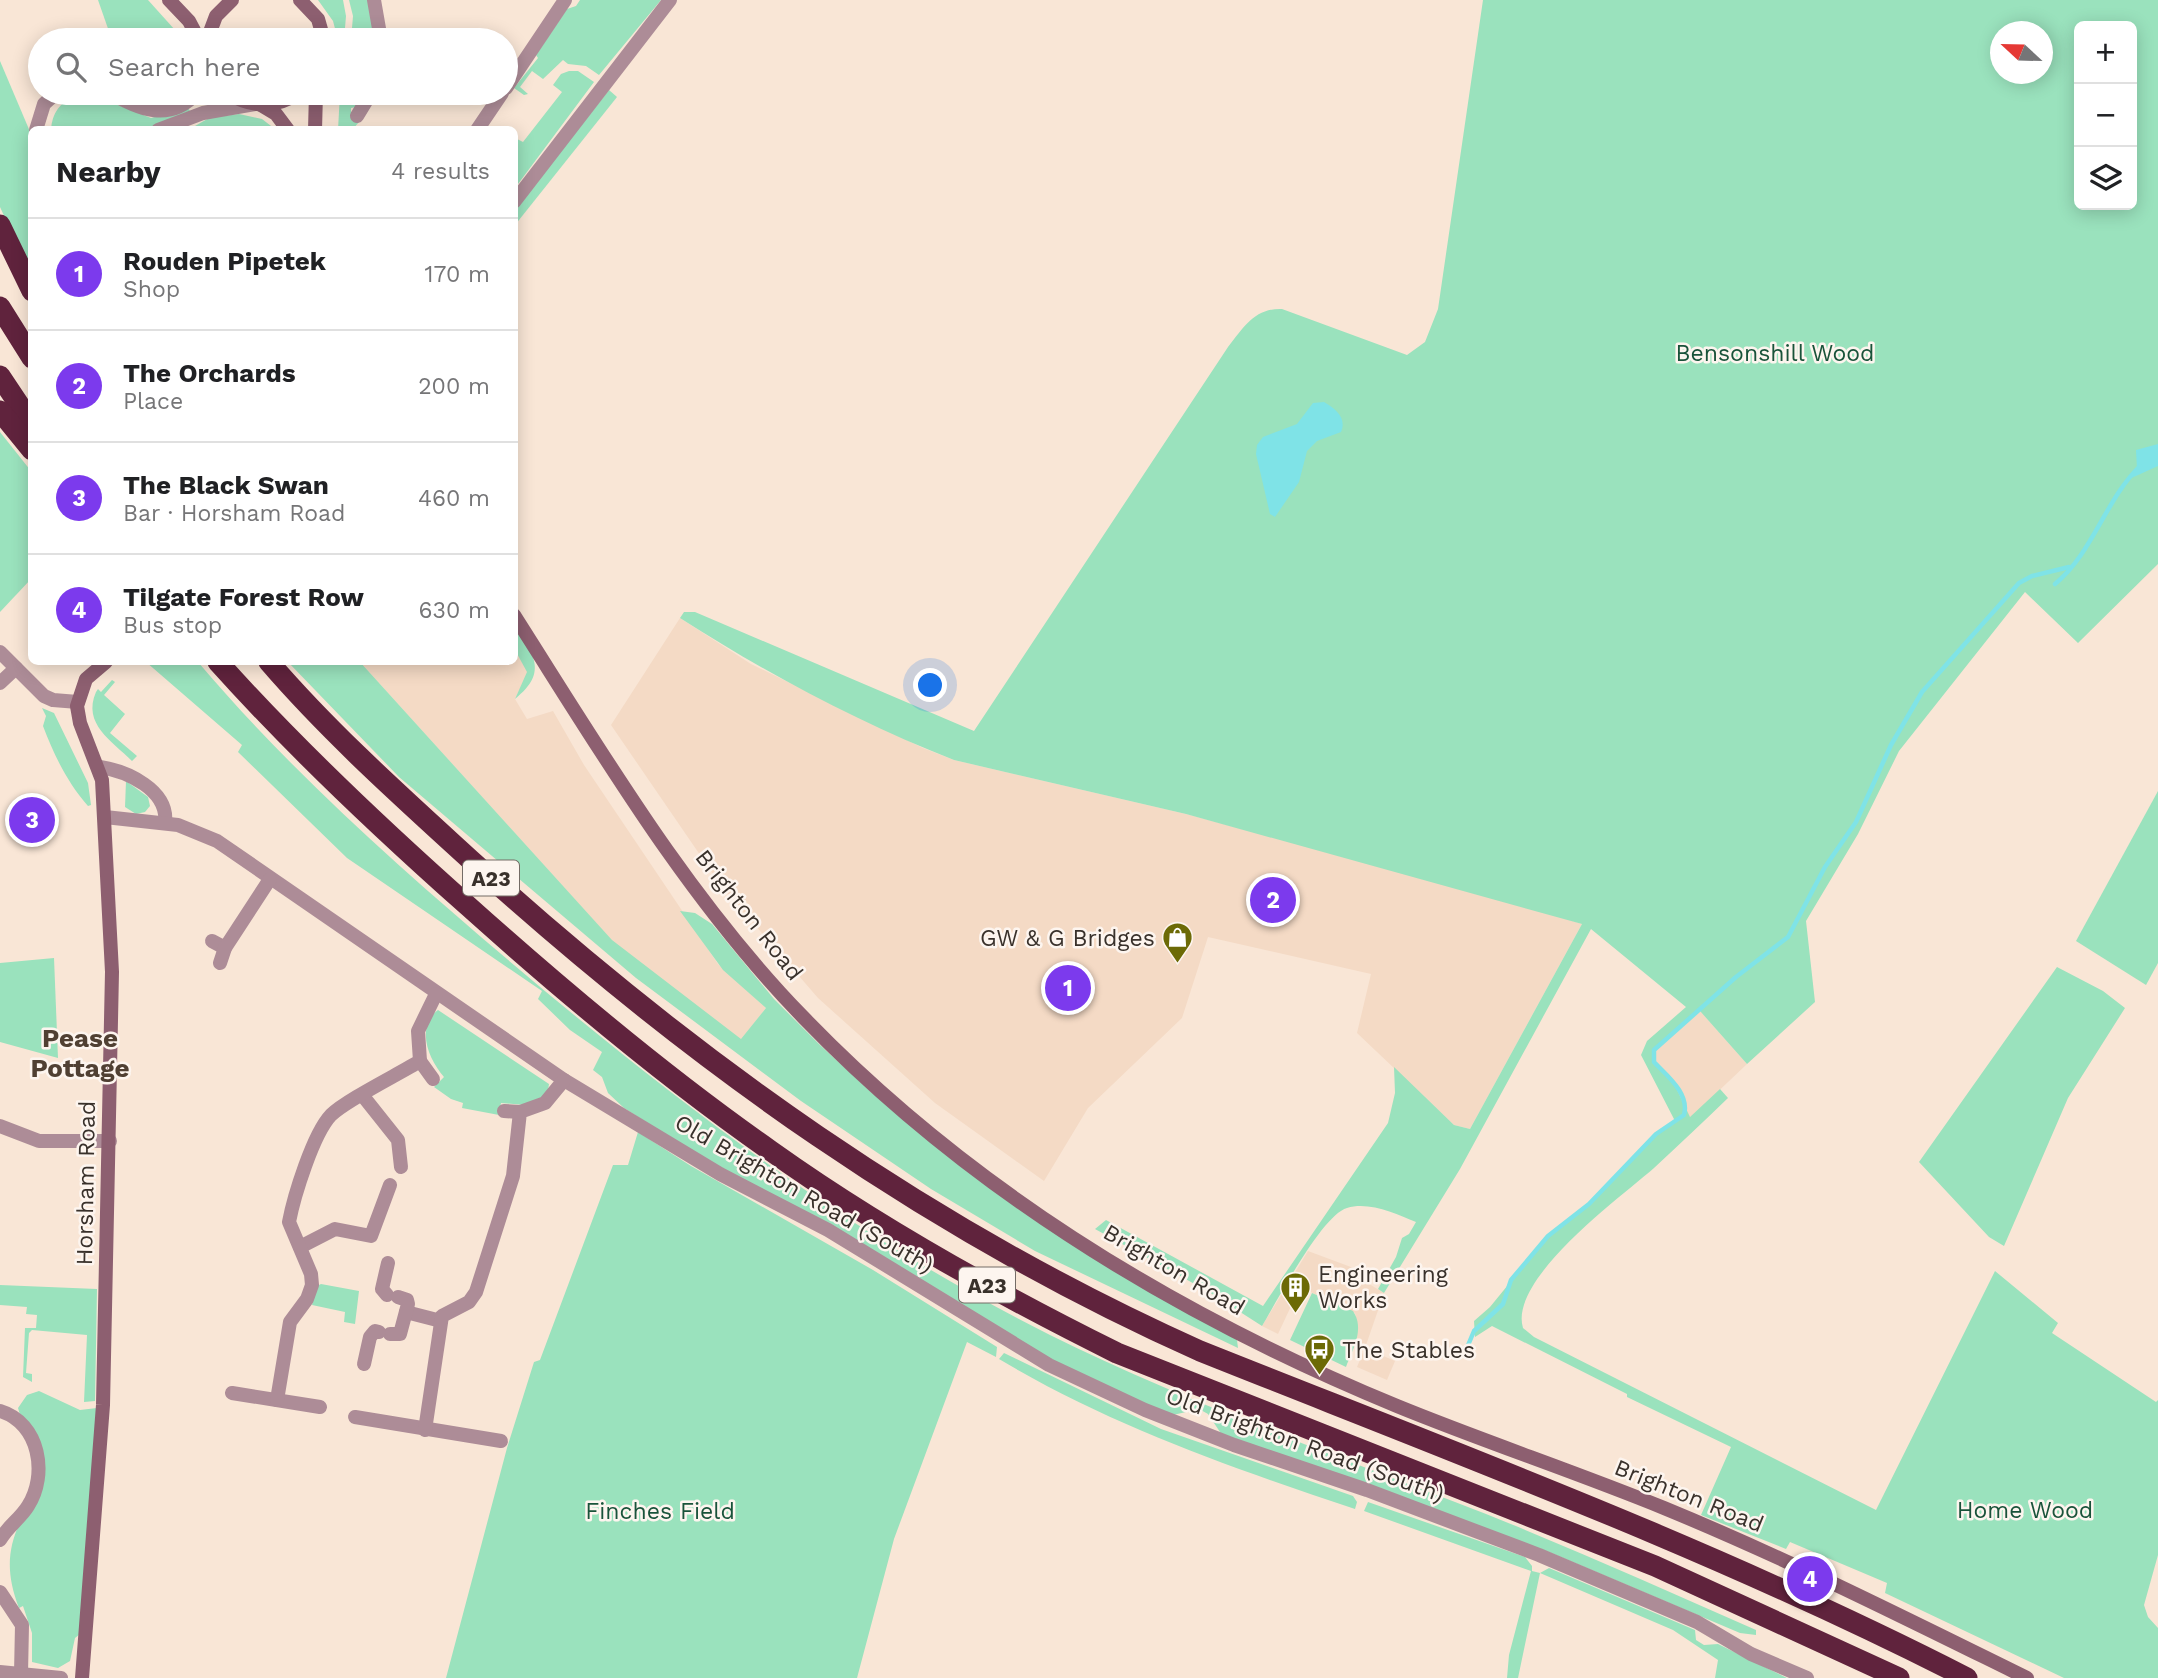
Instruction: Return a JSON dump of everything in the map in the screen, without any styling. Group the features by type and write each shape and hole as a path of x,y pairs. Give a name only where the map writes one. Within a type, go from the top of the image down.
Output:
{"highway":[{"path":"0,225 28,283"},
{"path":"0,307 28,352"},
{"path":"0,376 28,418"},
{"path":"0,411 28,445"},
{"name":"A23","path":"221,665 365,815 513,946 646,1057 771,1152 915,1245 1117,1353 1655,1566 1899,1678"},
{"name":"A23","path":"272,665 399,795 541,924 667,1027 784,1114 934,1214 1064,1288 1131,1321 1667,1538 1827,1610 1967,1678"}],"street":[{"path":"169,0 193,28"},
{"path":"211,28 216,16 232,0"},
{"path":"300,0 318,19 321,28"},
{"path":"374,0 378,28"},
{"path":"518,68 565,0"},
{"path":"518,197 670,0"},
{"path":"37,126 44,105"},
{"path":"133,105 156,113 179,105"},
{"path":"169,126 203,113 258,105 276,114 285,126"},
{"path":"315,126 316,105"},
{"path":"357,116 364,105"},
{"path":"480,126 493,105"},
{"name":"Brighton Road","path":"518,621 690,881 774,985 841,1055 905,1114 1038,1216 1138,1278 1264,1345 1398,1406 1699,1523 1880,1605 2027,1678"},
{"path":"0,652 47,698 78,702 86,679 102,665"},
{"path":"0,683 16,668"},
{"name":"Horsham Road","path":"78,702 80,723 100,767 112,972 103,1405 82,1678"},
{"path":"100,767 124,771 157,796 165,808 165,823"},
{"name":"Old Brighton Road (South)","path":"105,817 165,823 208,836 564,1080 720,1174 828,1230 1016,1347 1102,1391 1234,1446 1367,1490 1539,1555 1698,1622 1751,1654 1807,1678"},
{"path":"220,963 225,948 270,879"},
{"path":"212,941 225,948"},
{"path":"433,1079 420,1061 417,1040 419,1024 436,993"},
{"path":"277,1400 290,1322 307,1299 312,1285 311,1274 290,1218 318,1137 331,1116 420,1061"},
{"path":"505,1111 520,1112 545,1103 564,1080"},
{"path":"363,1096 398,1140 401,1167"},
{"path":"425,1430 441,1321 444,1314 469,1302 476,1293 513,1176 520,1112"},
{"path":"0,1126 39,1141 110,1141"},
{"path":"300,1247 332,1230 340,1229 371,1236 390,1185"},
{"path":"388,1263 382,1289 401,1306 441,1321"},
{"path":"364,1364 371,1335 399,1335 401,1306"},
{"path":"232,1393 320,1407"},
{"path":"0,1411 10,1415 27,1432 39,1457 34,1494 20,1518 2,1533"},
{"path":"355,1417 501,1441"},
{"path":"1,1594 22,1625 20,1674"},
{"path":"0,1672 61,1678"}],"shaded area":[{"path":"680,618 751,664 923,748 954,760 1186,814 1503,899 1582,924 1470,1129 1454,1125 1357,1033 1371,974 1208,937 1182,1018 1088,1108 1044,1181 935,1103 818,998 722,887 611,725"},
{"path":"518,655 528,672 515,699 527,719 553,711 584,765 718,964 766,1008 741,1040 616,945 363,665 518,665"},
{"path":"1700,1011 1747,1064 1690,1118 1671,1077 1654,1062 1653,1054 1659,1044"},
{"path":"1308,1251 1359,1270 1356,1276 1384,1293 1365,1348 1355,1344 1358,1328 1355,1313 1300,1287 1278,1334 1262,1326"},
{"path":"1365,1348 1395,1361 1387,1380 1357,1367"}],"green space":[{"path":"98,0 148,0 173,28 108,28"},
{"path":"318,0 343,0 345,28 335,28"},
{"path":"349,0 368,0 374,28 352,28 353,16"},
{"path":"580,0 661,0 599,75 586,66 568,64 563,60 543,79 532,71 520,87 528,94 524,95 518,91 518,83 538,58 536,55 567,9 576,6"},
{"name":"Bensonshill Wood","path":"1483,0 2158,0 2158,564 2078,643 2025,592 1899,751 1858,834 1806,921 1815,1002 1747,1064 1700,1011 1659,1044 1654,1050 1654,1062 1671,1077 1690,1117 1720,1089 1728,1098 1654,1168 1570,1240 1549,1263 1532,1286 1523,1308 1523,1328 1534,1337 1876,1510 1995,1271 2058,1323 2052,1333 2156,1402 2158,1400 2158,1555 2144,1605 2148,1617 2158,1628 2158,1678 2064,1678 1885,1593 1887,1583 1790,1542 1786,1549 1701,1515 1731,1447 1627,1397 1627,1394 1492,1326 1475,1337 1474,1321 1490,1307 1548,1236 1589,1204 1656,1134 1675,1121 1641,1055 1647,1041 1686,1007 1591,929 1460,1169 1384,1293 1378,1289 1396,1257 1402,1238 1409,1234 1416,1222 1373,1207 1347,1208 1325,1226 1313,1242 1262,1326 1209,1292 1095,1229 1106,1220 1263,1306 1388,1123 1395,1093 1394,1067 1454,1125 1470,1129 1582,924 1186,814 954,760 883,730 814,696 680,618 684,612 695,612 974,731 1228,347 1251,320 1264,312 1282,309 1407,355 1425,342 1438,309"},
{"path":"0,61 28,127 28,268 0,207"},
{"path":"578,71 594,82 518,184 518,140 523,142 562,92 553,85 561,74"},
{"path":"609,90 617,97 518,221 518,205"},
{"path":"62,105 118,105 151,118 188,108 190,111 152,126 52,126"},
{"path":"339,105 357,105 351,108 351,119 359,122 356,126 338,126"},
{"path":"239,114 262,119 271,126 195,126 209,118"},
{"path":"0,432 28,467 28,582 0,612"},
{"path":"518,629 531,653 535,671 526,689 515,699 527,672 518,656"},
{"path":"149,665 201,665 310,782 514,965 705,1118 838,1212 907,1256 978,1297 1099,1359 1251,1423 1569,1548 1756,1630 1756,1635 1740,1633 1549,1552 1222,1435 1208,1414 1199,1409 1173,1415 1163,1412 1053,1361 693,1152 624,1108 608,1093 602,1077 593,1070 602,1052 570,1030 538,999 542,991 347,858 238,752 242,745"},
{"path":"291,665 363,665 612,940 741,1039 766,1008 723,970 680,911 695,913 712,924 774,999 819,1044 872,1093 970,1173 1046,1227 1237,1340 1238,1348 1035,1251 931,1189 801,1101 636,978 399,777"},
{"path":"112,680 115,682 104,695 125,714 110,733 137,756 132,761 101,731 93,713 96,692 98,689 101,692"},
{"path":"42,708 54,713 88,783 91,805 88,806 80,797 67,778 43,726 46,716"},
{"path":"126,781 148,797 150,806 145,812 136,814 125,807"},
{"path":"2158,791 2158,963 2146,985 2076,941"},
{"path":"54,958 58,1058 0,1042 0,963"},
{"path":"2057,967 2103,991 2125,1008 2068,1098 2004,1246 1989,1237 1919,1162"},
{"path":"438,1010 549,1084 547,1097 525,1105 501,1103 499,1115 462,1108 463,1103 451,1099 434,1087 444,1077 429,1053 426,1035 431,1017"},
{"name":"Finches Field","path":"638,1132 691,1166 873,1270 997,1347 996,1357 967,1342 894,1539 857,1678 446,1678 507,1448 534,1362 540,1360 613,1165 628,1165"},
{"path":"321,1284 359,1291 355,1324 344,1322 345,1312 312,1305 317,1286"},
{"path":"0,1285 97,1289 95,1401 84,1402 87,1335 32,1330 29,1333 26,1373 32,1374 32,1382 23,1377 25,1328 36,1328 37,1315 26,1314 27,1307 0,1305"},
{"path":"1312,1293 1353,1311 1358,1332 1346,1367 1290,1340"},
{"path":"1004,1353 1161,1429 1353,1496 1357,1502 1355,1509 1218,1461 1129,1425 1041,1383 999,1359"},
{"path":"39,1391 80,1410 97,1408 80,1634 75,1638 70,1661 58,1668 32,1662 32,1633 23,1606 19,1608 10,1574 16,1531 41,1486 18,1408 27,1395"},
{"path":"1368,1502 1525,1557 1532,1566 1532,1571 1540,1573 1518,1678 1507,1678 1509,1655 1531,1571 1364,1511"},
{"path":"1549,1568 1695,1630 1696,1640 1704,1645 1718,1644 1787,1678 1715,1678 1718,1660 1673,1630 1540,1573"}],"water":[{"path":"1324,402 1341,418 1341,432 1317,441 1307,451 1299,482 1275,517 1270,514 1256,454 1257,445 1263,437 1297,424 1313,403"},
{"path":"2158,444 2158,466 2127,480 2137,469 2136,450"}],"waterway":[{"path":"2055,584 2079,557 2117,494 2140,466"},
{"path":"1466,1350 1474,1331 1503,1304 1511,1280 1548,1236 1589,1204 1656,1134 1684,1115 1684,1099 1654,1062 1654,1050 1736,977 1788,937 1825,867 1856,822 1891,745 1922,692 2019,583 2032,576 2069,567"}],"place":[{"name":"The Black Swan","path":"32,820"},
{"name":"The Orchards","path":"1273,900"},
{"name":"GW & G Bridges","path":"1178,965"},
{"name":"Rouden Pipetek","path":"1068,988"},
{"name":"Engineering Works","path":"1295,1314"},
{"name":"The Stables","path":"1319,1377"},
{"name":"Tilgate Forest Row","path":"1810,1579"}],"district":[{"name":"Pease Pottage","path":"80,1053"}],"park label":[{"name":"Home Wood","path":"2025,1510"}]}
